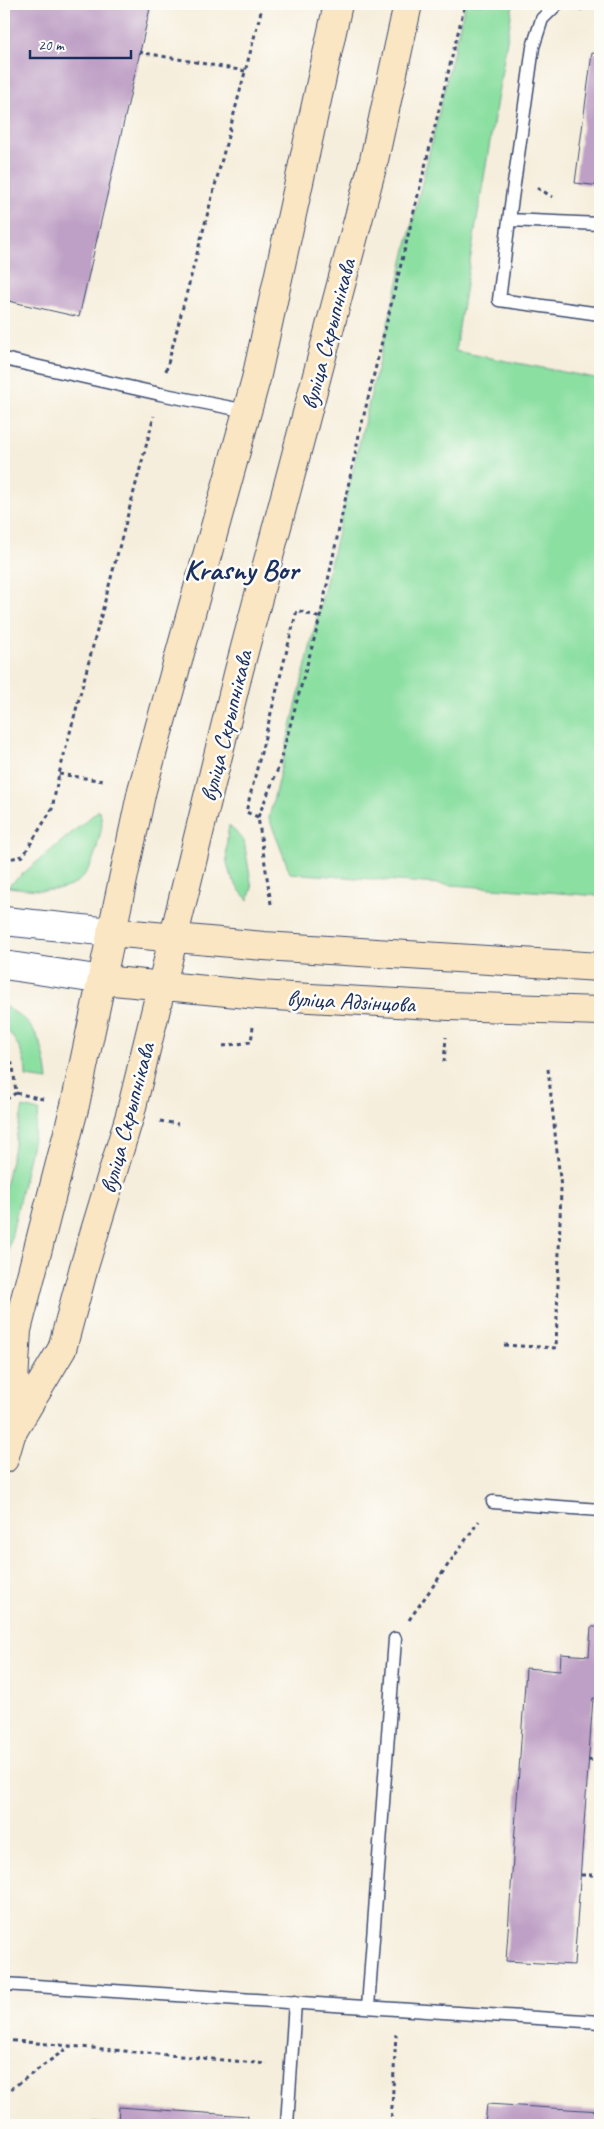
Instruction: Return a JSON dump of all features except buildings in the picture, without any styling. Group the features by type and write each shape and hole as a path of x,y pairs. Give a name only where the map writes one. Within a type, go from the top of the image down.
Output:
{"main road":[{"name":"вуліца Скрыпнікава","path":"7,1447 17,1330 75,1105 142,790 256,379 338,4"},
{"name":"вуліца Скрыпнікава","path":"7,1447 62,1349 84,1267 130,1115 238,674 374,160 408,4"},
{"name":"вуліца Адзінцова","path":"111,932 264,946 600,967"},
{"name":"вуліца Адзінцова","path":"103,980 268,996 600,1012"}],"street":[{"path":"4,921 111,932"},
{"path":"4,965 103,980"}],"lane":[{"path":"557,4 542,20 533,46 499,300 600,314"},
{"path":"509,220 600,224"},
{"path":"4,359 160,394 247,411"},
{"path":"493,1502 600,1510"},
{"path":"368,2007 395,1639"},
{"path":"4,1984 600,2022"},
{"path":"287,2125 295,2002"}],"path":[{"path":"4,860 23,856 52,809 59,774 263,4"},
{"path":"271,904 258,817 278,769 320,618 359,435 465,4"},
{"path":"577,12 590,4 600,5"},
{"path":"139,52 245,71"},
{"path":"535,180 536,187 558,200"},
{"path":"258,817 246,812 296,610 320,618"},
{"path":"59,774 104,781"},
{"path":"223,1046 251,1042 254,1024"},
{"path":"4,1048 13,1066 16,1093"},
{"path":"504,1345 556,1348 561,1188 548,1069"},
{"path":"4,1101 16,1093 43,1099"},
{"path":"157,1121 178,1124"},
{"path":"395,1639 493,1502"},
{"path":"588,1760 600,1761"},
{"path":"580,1874 600,1876"},
{"path":"391,2125 397,2009"},
{"path":"4,2040 291,2066"},
{"path":"4,2094 70,2046"}],"green space":[{"path":"465,4 513,4 455,351 600,379 600,896 290,873 269,818"},
{"path":"99,810 102,824 97,847 91,864 83,876 74,884 51,890 7,887"},
{"path":"229,825 244,841 252,888 248,900 230,874 226,857"},
{"path":"4,1006 24,1020 37,1036 44,1056 48,1080 26,1077 25,1064 20,1050 13,1037 4,1027"},
{"path":"23,1107 39,1111 4,1270 4,1191"}],"district":[{"name":"Krasny Bor","path":"241,569"}]}
